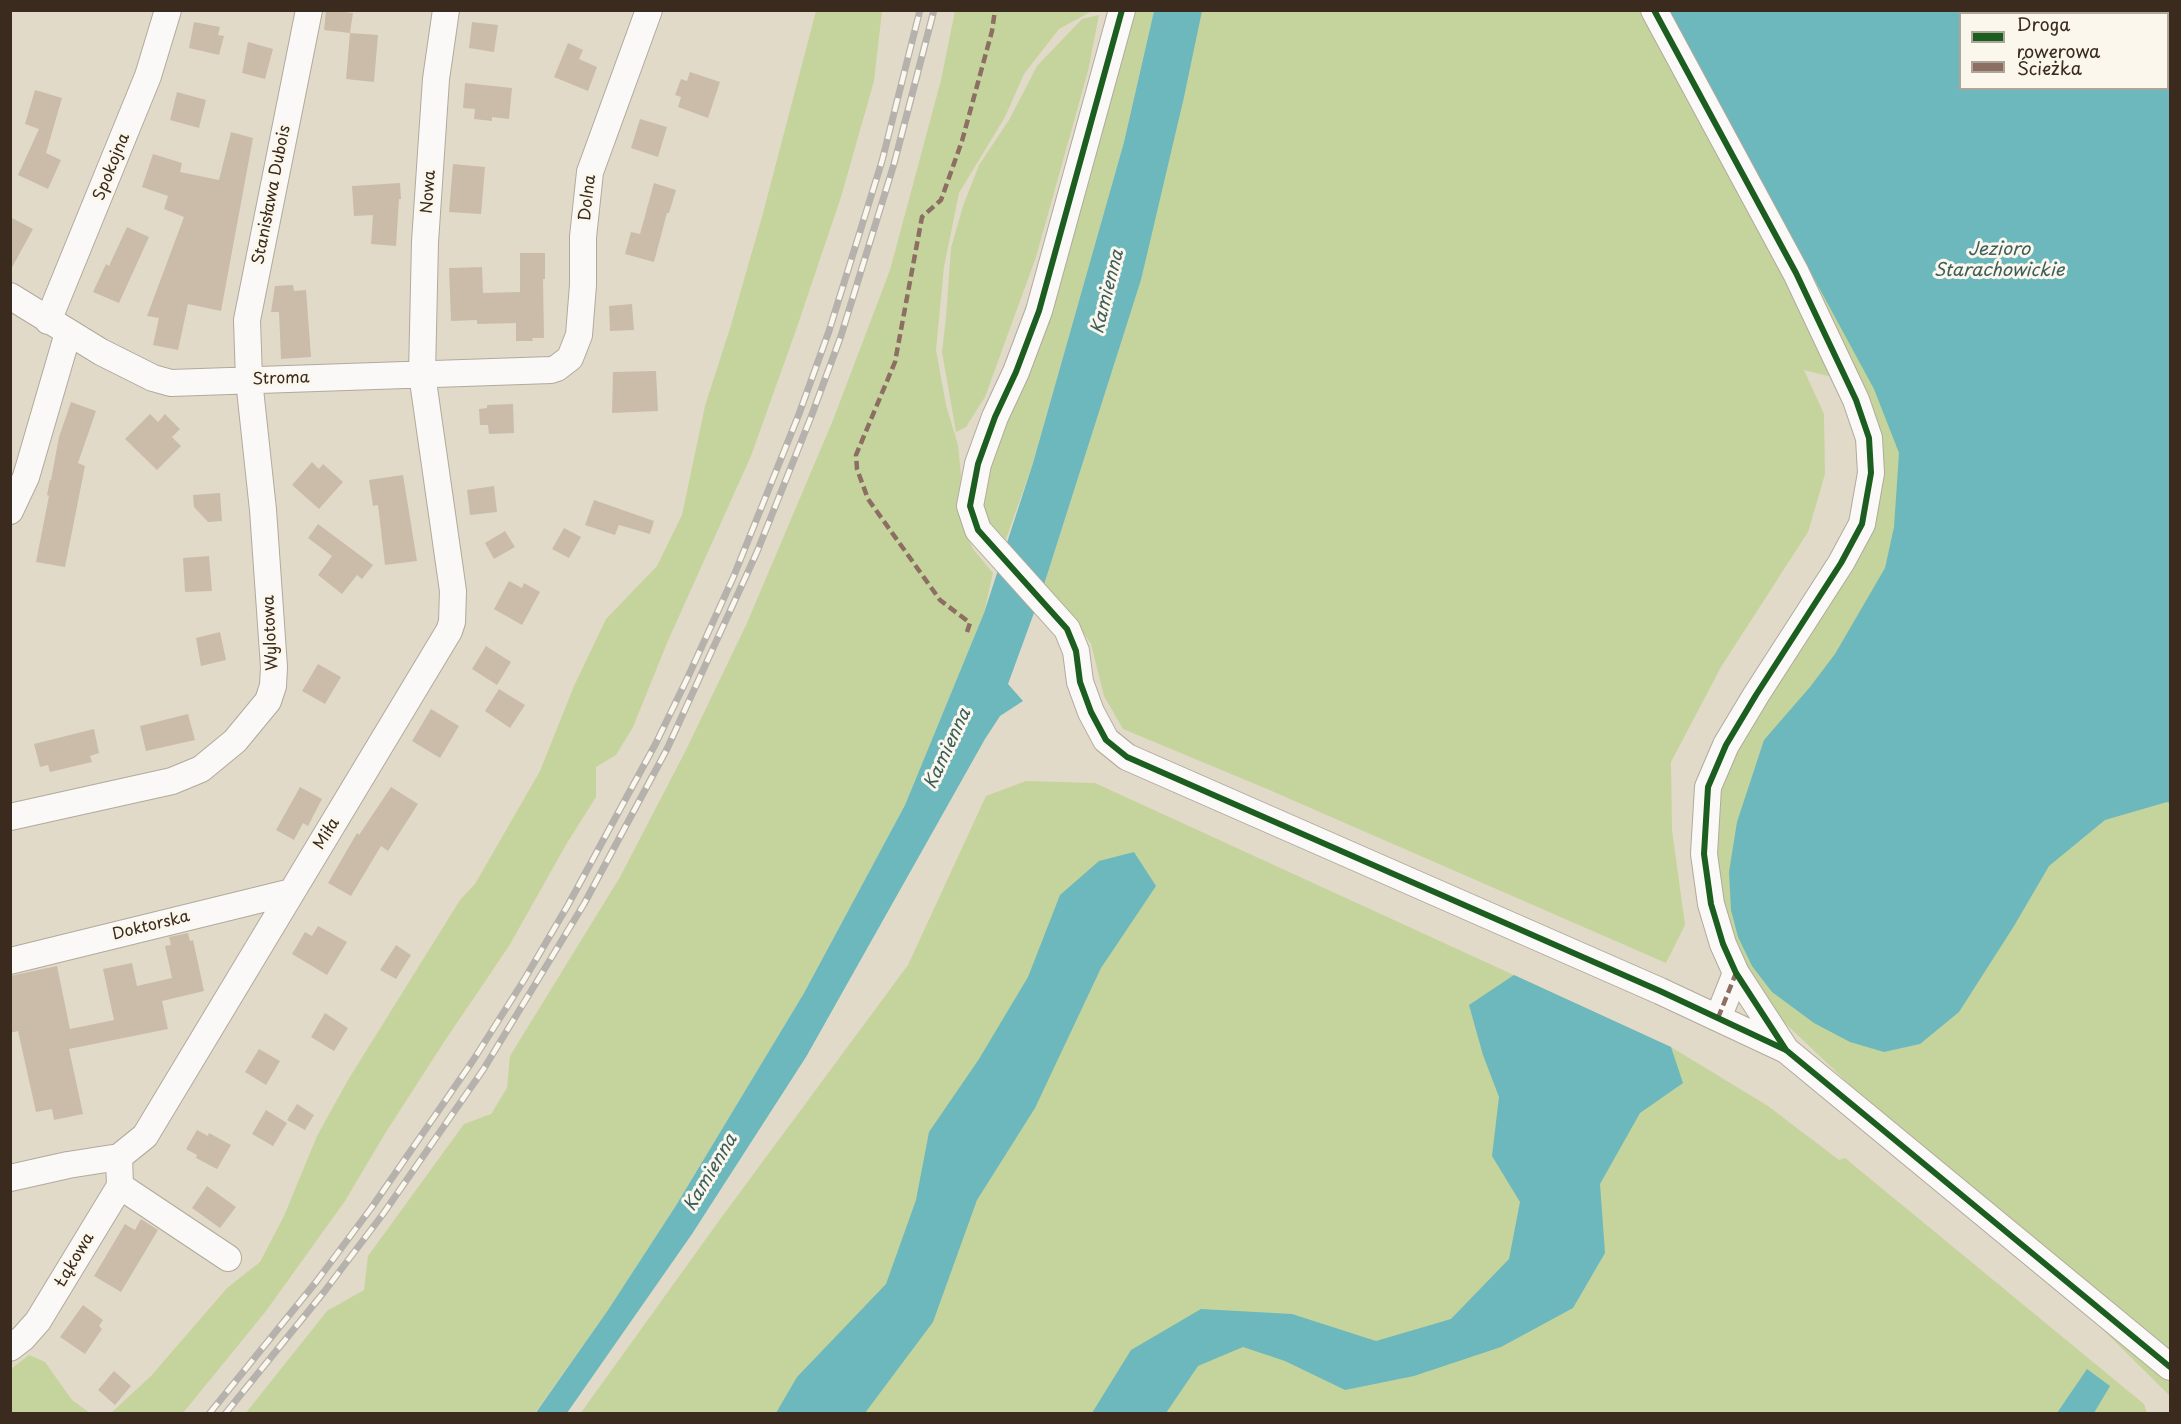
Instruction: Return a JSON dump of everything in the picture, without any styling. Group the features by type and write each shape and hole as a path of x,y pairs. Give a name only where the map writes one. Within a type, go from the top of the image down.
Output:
{"street":[{"name":"Spokojna","path":"58,327 148,76 168,10"},
{"name":"Stanisława Dubois","path":"249,380 247,320 309,10"},
{"name":"Nowa","path":"422,374 425,242 436,79 446,10"},
{"name":"Dolna","path":"570,358 579,335 583,285 583,237 590,172 649,10"},
{"path":"1122,10 1039,311 978,464 970,507 978,530 1067,629 1076,651 1080,682 1106,740 1127,758 1786,1050 2170,1367"},
{"path":"1654,10 1796,273 1856,400 1869,438 1871,473 1862,524 1841,563 1726,745 1708,788 1704,854 1711,904 1723,944 1736,973 1786,1050"},
{"name":"Stroma","path":"10,296 101,352 143,373 171,383 551,370 570,358"},
{"path":"10,511 26,477 58,327"},
{"name":"Miła","path":"119,1157 145,1136 449,631 452,622 453,591 422,374"},
{"name":"Wylotowa","path":"10,817 172,781 201,769 235,741 268,701 273,686 274,667 263,510 249,380"},
{"name":"Doktorska","path":"10,961 291,892"},
{"path":"1718,1018 1736,973"},
{"path":"10,1179 68,1165 119,1157 120,1186 228,1258"},
{"name":"Łąkowa","path":"19,1341 38,1321 120,1186"}],"green space":[{"path":"816,11 882,11 874,81 841,197 751,456 667,643 633,727 616,755 596,767 596,797 567,843 509,946 386,1132 345,1201 266,1311 183,1413 111,1413 151,1376 227,1288 260,1262 284,1216 317,1136 348,1080 460,900 475,884 540,771 574,686 606,619 657,566 682,515 705,406 762,217"},
{"path":"955,11 1092,11 1059,29 1024,74 1005,117 959,193 944,267 936,350 946,405 958,445 961,475 959,517 973,549 993,573 984,613 905,805 804,993 675,1207 608,1310 535,1413 245,1414 327,1311 364,1290 368,1256 464,1124 491,1114 507,1088 510,1056 620,877 686,750 747,623 833,420 890,270 941,80"},
{"path":"1130,11 1154,11 1124,142 1033,463 1005,542 994,543 980,509 981,485"},
{"path":"1201,11 1848,11 1959,87 1959,90 1964,90 2170,185 2170,1396 1984,1212 1729,970 1709,795 1870,529 1864,385 1804,370 1824,414 1825,474 1808,532 1721,667 1671,762 1672,830 1685,925 1666,963 1267,789 1123,729 1104,696 1091,644 1067,609 1042,591 1141,280"},
{"path":"1099,15 1088,71 1036,257 985,397 966,427 956,432 942,352 951,248 963,206 979,165 1009,120 1037,66 1082,19"},
{"path":"1026,781 1095,783 1671,1047 1768,1106 1839,1160 1845,1158 2144,1404 2147,1413 580,1414 908,965 986,796"},
{"path":"29,1355 45,1362 72,1400 90,1413 11,1413 11,1369"}],"water":[{"name":"Kamienna","path":"1154,11 1202,11 1141,280 1042,591 1008,684 1023,701 1000,716 985,739 806,1057 692,1234 567,1413 535,1414 608,1310 675,1207 804,993 905,805 984,613 1033,463 1124,142"},
{"name":"Jezioro Starachowickie","path":"1669,11 2170,11 2170,803 2105,820 2049,866 1959,1012 1920,1044 1884,1052 1850,1042 1814,1023 1772,992 1752,966 1738,937 1731,910 1729,872 1737,822 1764,740 1835,654 1885,568 1894,527 1899,453 1874,389"},
{"path":"1134,852 1156,886 1101,968 1035,1108 977,1200 933,1322 865,1413 776,1413 797,1377 886,1284 916,1200 929,1132 979,1059 1028,977 1060,895 1099,861"},
{"path":"1514,975 1671,1047 1683,1083 1640,1113 1600,1184 1605,1253 1573,1308 1501,1347 1414,1376 1345,1390 1285,1361 1243,1347 1198,1366 1166,1413 1092,1413 1131,1350 1201,1309 1292,1314 1376,1341 1451,1319 1509,1259 1520,1202 1492,1156 1499,1097 1483,1055 1469,1005"},
{"path":"2087,1369 2110,1386 2094,1413 2057,1413"}],"building":[{"path":"326,10 353,13 350,33 324,30"},
{"path":"194,22 220,27 218,35 224,36 219,55 189,48"},
{"path":"472,22 498,25 494,52 469,48"},
{"path":"350,33 378,35 374,82 346,79"},
{"path":"248,42 273,49 265,79 242,73"},
{"path":"568,43 583,50 579,59 597,67 588,91 554,77"},
{"path":"690,72 720,82 708,118 678,107 681,97 675,95 681,79 687,81"},
{"path":"465,83 512,88 509,119 492,117 492,121 474,119 475,109 463,108"},
{"path":"35,90 62,98 46,153 61,160 48,189 18,175 39,129 25,124"},
{"path":"177,92 206,100 199,128 170,120"},
{"path":"640,119 667,127 658,157 631,148"},
{"path":"231,132 253,138 221,311 188,304 178,350 153,345 159,318 147,316 184,217 164,209 168,196 142,187 153,154 182,163 180,172 219,180"},
{"path":"453,164 485,167 481,214 449,212"},
{"path":"400,183 401,199 399,199 396,246 371,244 373,215 354,216 352,186"},
{"path":"654,183 676,190 669,213 667,213 654,262 625,254 631,232 640,234"},
{"path":"10,217 33,229 10,271"},
{"path":"127,227 149,237 119,303 93,292 106,264 109,266"},
{"path":"520,253 545,253 544,338 532,338 533,341 516,341 516,323 477,324 477,320 451,321 449,268 482,267 483,293 520,292"},
{"path":"293,285 294,291 306,290 311,357 281,359 279,312 271,312 275,286"},
{"path":"632,304 634,330 610,331 609,306"},
{"path":"656,371 658,411 612,413 613,372"},
{"path":"71,402 96,411 78,463 85,466 65,567 36,562 59,437"},
{"path":"513,404 514,433 489,434 488,425 480,425 479,409 487,408 487,405"},
{"path":"150,414 158,422 165,414 180,429 172,437 181,446 157,470 125,439"},
{"path":"312,462 319,469 323,464 343,482 319,509 292,485"},
{"path":"403,475 417,561 385,565 378,505 373,506 369,480"},
{"path":"494,486 497,512 470,515 467,490"},
{"path":"220,493 222,521 208,522 194,507 193,495"},
{"path":"594,500 654,521 650,534 619,525 615,535 585,525"},
{"path":"318,524 373,565 362,579 357,575 342,594 318,575 332,556 308,538"},
{"path":"564,528 581,537 569,558 552,549"},
{"path":"505,531 515,547 494,559 485,543"},
{"path":"209,556 212,591 185,592 183,558"},
{"path":"509,581 522,588 524,583 540,592 522,625 494,609"},
{"path":"220,632 226,660 201,666 196,638"},
{"path":"486,646 511,662 497,685 472,669"},
{"path":"318,664 341,677 325,704 302,691"},
{"path":"499,689 525,705 510,728 485,711"},
{"path":"431,709 459,726 440,758 412,741"},
{"path":"188,714 195,740 146,751 140,726"},
{"path":"94,729 99,753 90,756 92,762 50,772 48,765 40,767 34,744"},
{"path":"300,787 322,799 308,826 303,823 294,840 276,830"},
{"path":"391,787 418,804 388,851 381,846 351,896 328,883 357,833 359,835"},
{"path":"318,926 347,942 327,975 292,954 305,932 312,936"},
{"path":"188,933 190,941 193,940 204,991 162,1001 168,1029 69,1049 83,1114 54,1120 52,1109 36,1112 18,1031 10,1033 10,976 57,966 70,1029 114,1020 103,969 132,963 137,986 172,978 165,946 171,945 169,937"},
{"path":"396,945 411,955 396,979 380,970"},
{"path":"325,1013 348,1028 334,1051 311,1037"},
{"path":"259,1049 280,1061 266,1085 245,1072"},
{"path":"297,1104 314,1115 305,1130 287,1120"},
{"path":"266,1110 287,1123 273,1146 252,1134"},
{"path":"197,1130 208,1136 209,1133 231,1145 217,1169 196,1158 197,1155 186,1149"},
{"path":"207,1186 236,1207 220,1228 192,1208"},
{"path":"141,1219 158,1230 121,1292 94,1276 125,1224 135,1230"},
{"path":"83,1305 103,1320 99,1326 102,1329 85,1354 60,1337"},
{"path":"114,1371 131,1386 115,1405 98,1390"}],"railway":[{"path":"209,1414 316,1282 372,1207 474,1059 568,905 656,743 733,578 799,414 829,331 882,161 920,10"},
{"path":"225,1414 324,1292 383,1214 483,1070 584,904 667,749 757,552 841,336 894,164 934,10"}],"marked path":[{"path":"967,632 970,623 940,600 868,499 857,469 856,455 895,362 922,217 941,200 962,141 992,31 995,10"},
{"path":"1718,1018 1736,973"}],"cycle path":[{"path":"1122,10 1039,311 978,464 970,506 978,530 1067,629 1076,651 1080,682 1091,712 1106,740 1127,757 1660,991 1786,1050 2170,1367"},
{"path":"1654,10 1796,273 1856,400 1869,438 1871,473 1862,524 1841,563 1726,745 1708,787 1704,854 1711,904 1723,944 1736,973 1786,1050"}]}
